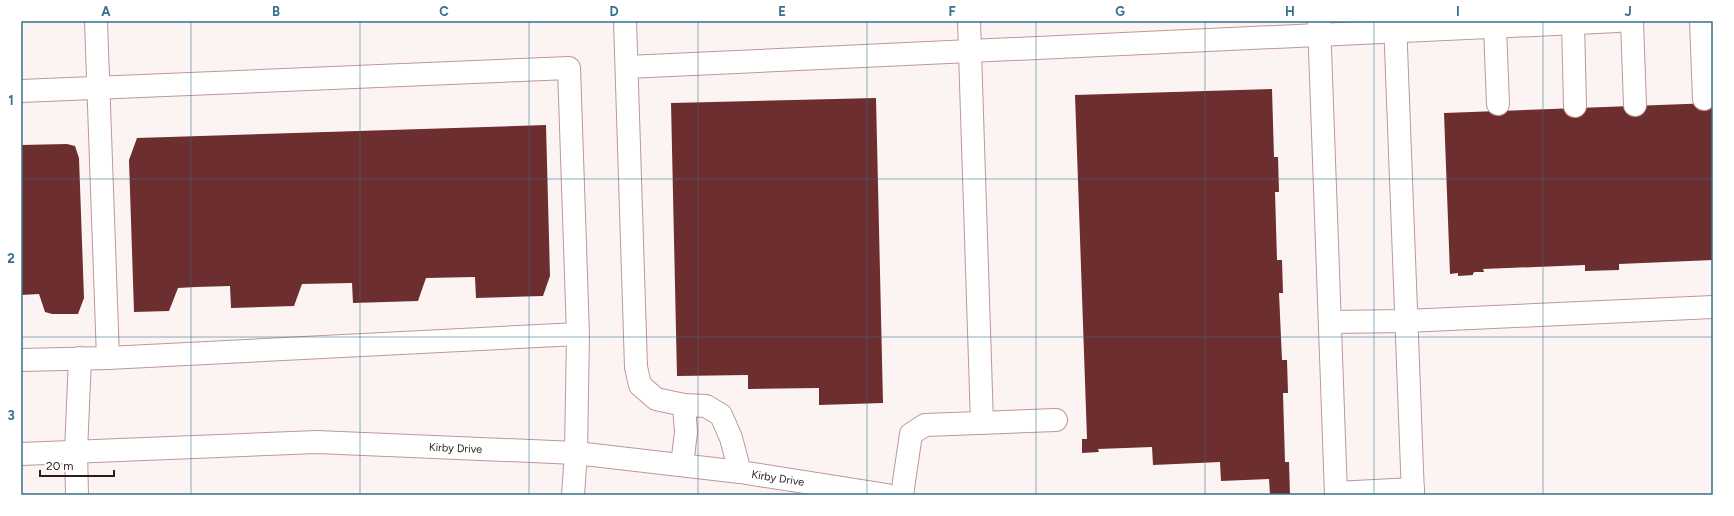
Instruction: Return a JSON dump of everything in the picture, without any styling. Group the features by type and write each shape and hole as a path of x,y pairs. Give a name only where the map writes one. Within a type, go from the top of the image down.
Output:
{"main road":[{"path":"96,21 97,89 108,358"},
{"path":"625,21 636,367 640,385 656,399 684,405 706,406 721,415 731,438 740,472"},
{"path":"969,21 982,423"},
{"path":"626,68 970,52 1320,28 1467,25 1495,27 1529,23 1618,21"},
{"path":"1632,21 1634,105"},
{"path":"1702,21 1704,99"},
{"path":"1575,106 1586,22"},
{"path":"1320,28 1336,494 1413,492 1395,26"},
{"path":"1495,27 1498,104"},
{"path":"21,91 569,68 578,334 576,453 573,495"},
{"path":"1330,322 1406,321 1713,307"},
{"path":"21,360 108,358 578,334"},
{"path":"77,495 76,451 80,358"},
{"path":"682,465 686,432 684,405"},
{"path":"902,495 911,434 925,425 1056,420"},
{"name":"Kirby Drive","path":"21,454 317,442 576,453 740,472 887,495"}],"building":[{"path":"1272,89 1274,157 1278,157 1279,192 1275,192 1277,260 1282,260 1283,293 1279,293 1282,360 1287,360 1288,393 1283,393 1285,462 1289,462 1290,495 1270,495 1269,479 1221,481 1220,462 1153,465 1152,447 1098,449 1099,452 1082,453 1082,439 1087,439 1075,95"},
{"path":"876,98 883,403 819,405 819,388 748,389 748,375 677,376 671,103"},
{"path":"1713,103 1713,260 1619,264 1619,270 1585,271 1585,265 1483,269 1484,272 1475,272 1473,275 1458,276 1458,273 1450,274 1444,113"},
{"path":"546,125 550,276 543,296 476,298 475,277 426,278 418,301 353,303 352,283 302,284 294,306 231,308 230,286 196,287 178,288 169,311 134,312 129,160 137,138"},
{"path":"67,144 75,146 79,158 84,298 78,314 52,314 45,312 39,294 21,295 21,145"}]}
